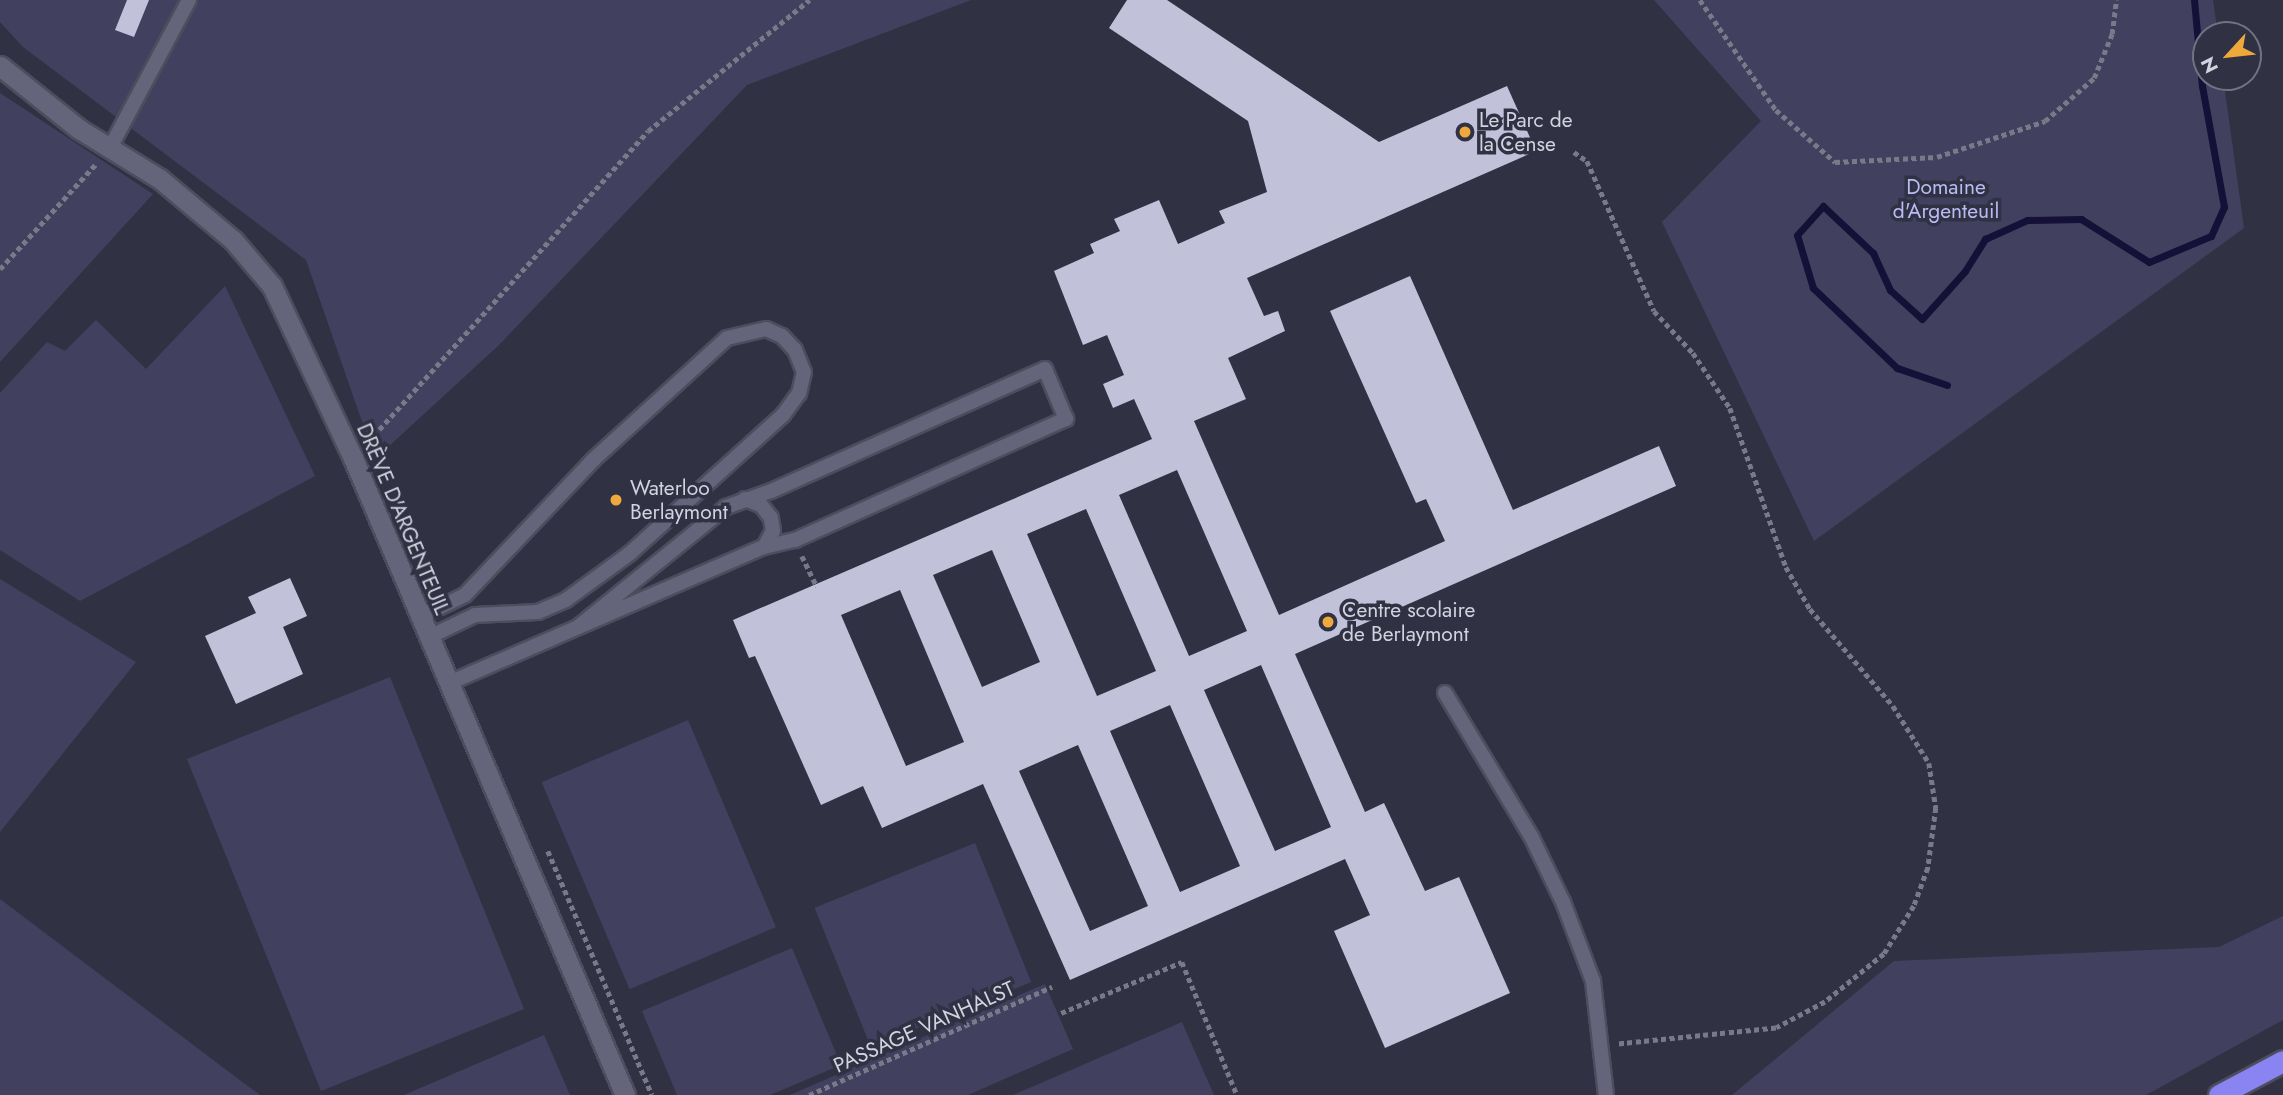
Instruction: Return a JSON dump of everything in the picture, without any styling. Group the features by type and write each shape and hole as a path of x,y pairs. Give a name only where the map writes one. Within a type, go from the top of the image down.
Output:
{"highway":[{"path":"2219,1095 2283,1061"}],"street":[{"name":"DRÈVE D'ARGENTEUIL","path":"0,66 110,148 160,179 233,240 272,286 353,458 625,1095"}],"lane":[{"path":"110,148 189,0"},
{"path":"420,617 465,595 593,460 727,338 766,330 782,336 795,350 804,372 799,393 783,415 629,555 566,600 538,612 475,615 429,638"},
{"path":"449,683 764,547 794,540 1066,419 1045,369 771,491 744,499 708,520 579,626"},
{"path":"744,499 761,505 771,518 773,531 764,547"},
{"path":"1446,693 1532,838 1563,902 1593,981 1604,1045 1606,1095"}],"path":[{"path":"353,458 648,131 809,0"},
{"path":"1700,0 1776,110 1836,162 1937,157 2045,121 2094,78 2112,34 2116,0"},
{"path":"0,269 110,148"},
{"path":"1574,152 1587,161 1654,311 1693,353 1730,408 1786,567 1810,609 1893,706 1929,763 1936,808 1928,868 1914,906 1884,954 1825,1002 1776,1028 1604,1045"},
{"path":"1062,1013 1182,962 1237,1095"},
{"name":"PASSAGE VANHALST","path":"809,1095 1052,987"}],"green space":[{"path":"0,0 971,0 747,85 498,346 375,459 306,260 23,47 0,22"},
{"name":"Domaine d'Argenteuil","path":"1654,0 2213,0 2216,21 2192,21 2192,91 2225,91 2244,228 1814,541 1662,222 1761,121"},
{"path":"0,93 153,194 0,362"},
{"path":"225,286 315,476 80,601 0,550 0,393 47,342 65,351 96,320 146,369"},
{"path":"0,579 136,662 0,832"},
{"path":"390,677 524,1009 321,1091 187,759"},
{"path":"688,720 776,927 630,989 542,782"},
{"path":"975,843 1031,982 871,1047 815,908"},
{"path":"0,899 245,1084 260,1095 0,1095"},
{"path":"2283,916 2283,1020 2146,1095 1732,1095 1894,961 2219,947"},
{"path":"792,948 841,1065 770,1095 677,1095 642,1011"},
{"path":"1045,984 1073,1049 968,1095 790,1095"},
{"path":"1182,1022 1214,1095 1013,1095"},
{"path":"544,1035 570,1095 404,1095"}],"building":[{"path":"127,0 149,0 134,37 115,30"},
{"name":"Centre scolaire de Berlaymont","path":"1127,0 1167,0 1379,142 1507,86 1536,151 1247,278 1264,316 1278,311 1285,331 1228,358 1246,399 1194,421 1279,615 1445,541 1426,499 1416,503 1330,311 1410,276 1513,510 1659,446 1676,486 1295,654 1365,812 1384,803 1425,891 1459,877 1510,993 1385,1048 1334,931 1370,915 1345,859 1070,980 983,784 882,828 863,786 821,805 755,656 749,658 733,620 1152,439 1134,399 1113,408 1103,384 1124,375 1107,335 1083,345 1054,271 1094,253 1090,244 1120,231 1114,219 1159,200 1178,244 1225,223 1219,211 1267,192 1248,121 1109,28","holes":["1177,470 1247,631 1189,656 1119,495","1086,509 1156,671 1097,696 1027,534","992,550 1040,662 982,687 933,575","900,590 964,742 906,766 841,615","1261,665 1331,827 1275,851 1204,690","1170,705 1240,866 1180,892 1110,731","1078,745 1148,906 1090,931 1019,771"]},
{"path":"290,578 307,616 283,627 303,674 236,704 205,636 256,613 248,597"}],"waterway":[{"path":"1947,385 1897,368 1813,288 1797,235 1823,206 1873,253 1890,290 1922,319 1965,271 1985,239 2027,220 2081,219 2149,262 2211,236 2224,207 2202,86 2194,0"}],"place":[{"name":"Le Parc de la Cense","path":"1465,132"},
{"name":"Waterloo Berlaymont","path":"616,500"},
{"name":"Centre scolaire de Berlaymont","path":"1328,622"}]}
